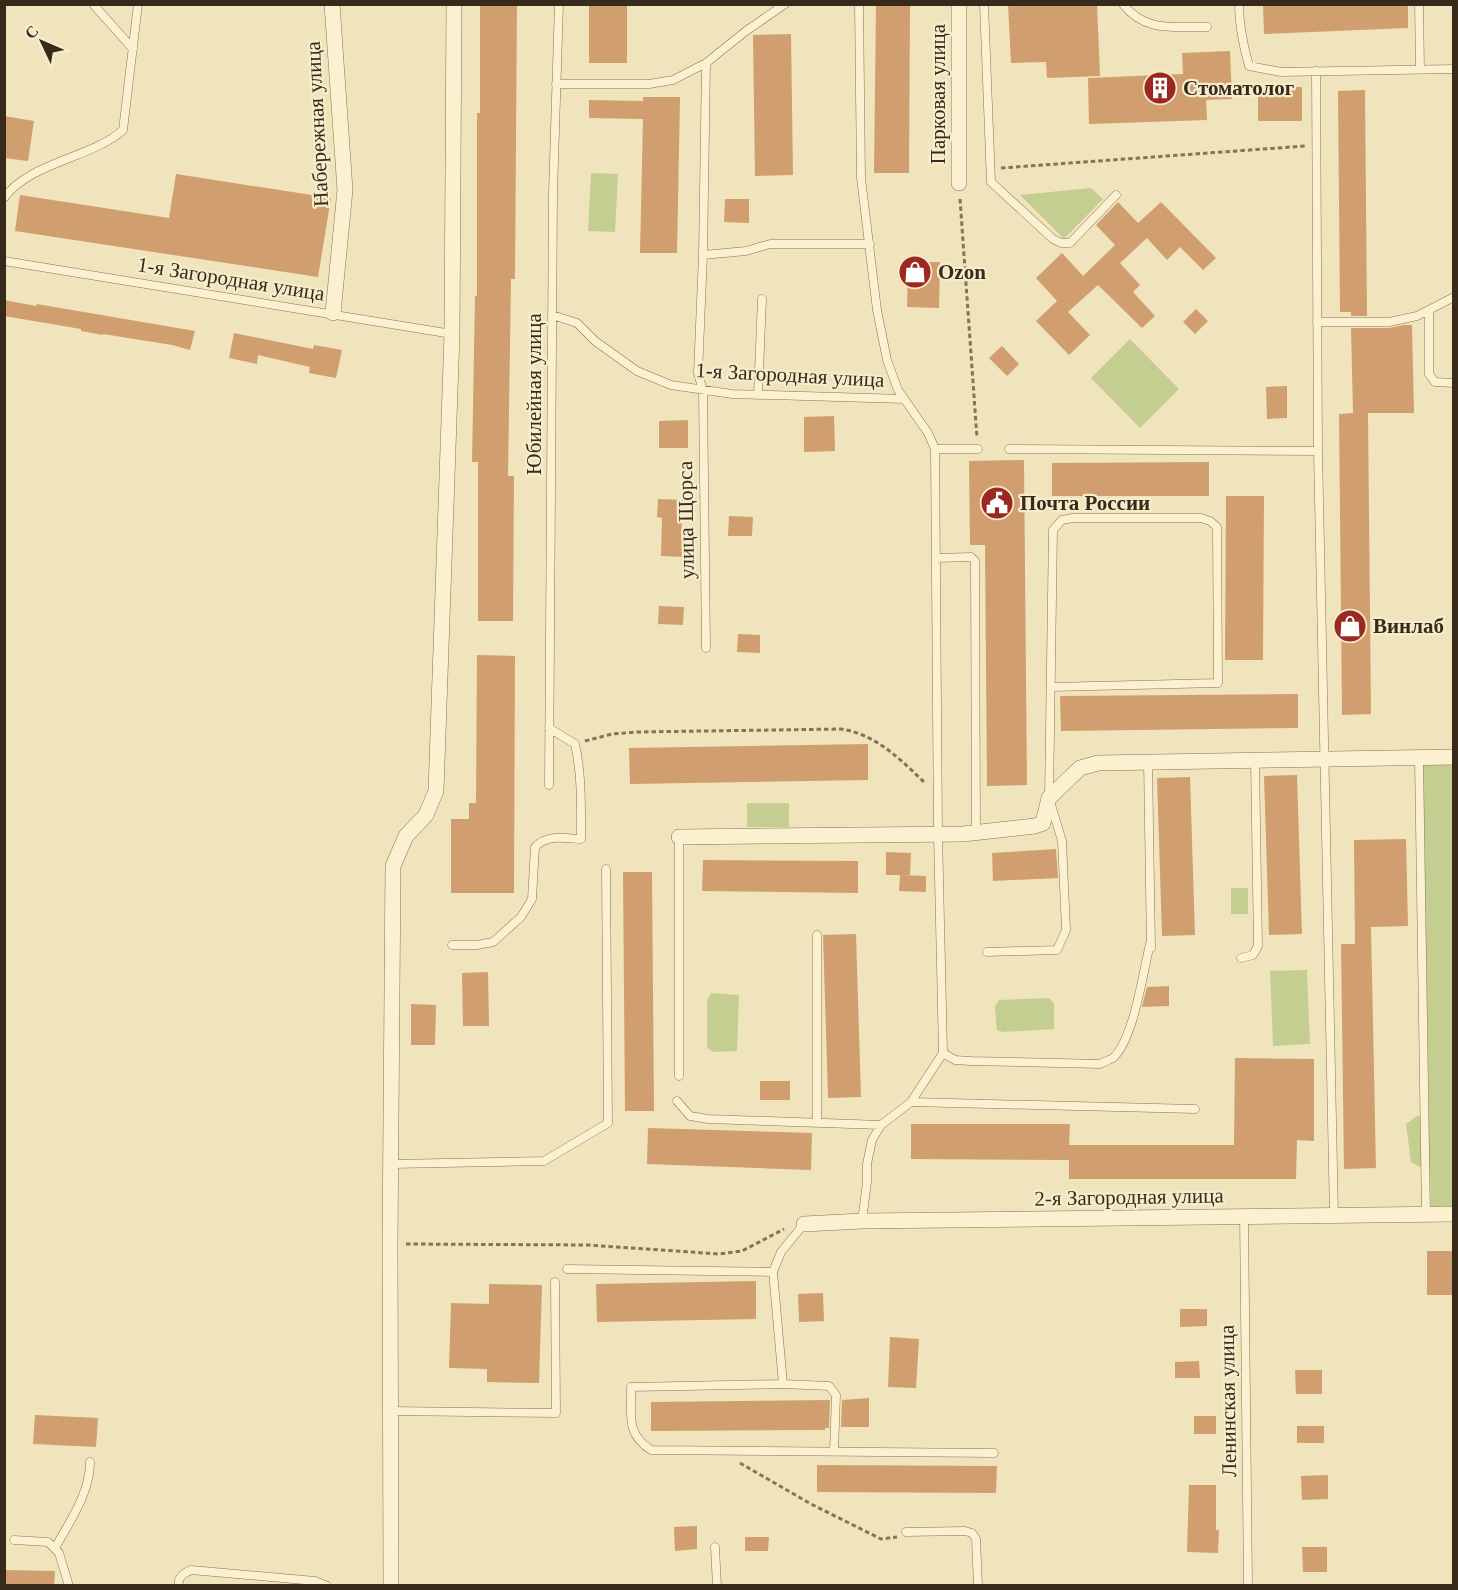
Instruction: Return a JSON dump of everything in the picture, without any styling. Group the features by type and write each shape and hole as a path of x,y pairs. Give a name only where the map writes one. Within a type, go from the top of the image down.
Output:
{"street":[{"name":"Набережная улица","path":"332,4 345,190 333,313"},
{"path":"391,1586 390,1164 393,866 406,836 426,815 436,790 452,334 454,4"},
{"name":"Парковая улица","path":"959,4 959,183"},
{"path":"680,837 976,833 1035,826 1043,822 1049,798 1080,768 1098,763 1454,757"},
{"name":"2-я Загородная улица","path":"804,1224 862,1221 1454,1214"}],"lane":[{"path":"93,4 133,49"},
{"path":"4,198 18,184 69,156 111,141 123,130 138,4"},
{"name":"Юбилейная улица","path":"549,785 552,315 559,4"},
{"path":"556,84 662,83 706,63 785,4"},
{"path":"859,4 861,178 877,310 887,360 898,390 928,433 935,449 938,834 943,1053 911,1102 881,1125 872,1140 862,1221"},
{"path":"984,4 991,182 1053,239 1061,243 1070,243 1116,195"},
{"path":"1123,4 1133,16 1148,24 1207,27"},
{"path":"1239,4 1239,25 1249,66 1281,72 1454,69"},
{"path":"1419,4 1420,69"},
{"name":"улица Щорса","path":"706,63 704,255 698,373 703,392 706,648"},
{"path":"1316,71 1318,451 1334,1216"},
{"path":"704,255 746,251 770,244 870,244"},
{"name":"1-я Загородная улица","path":"4,261 452,334"},
{"path":"1317,322 1389,322 1417,316 1454,297"},
{"path":"758,395 762,299"},
{"path":"1429,310 1429,374 1435,382 1454,383"},
{"name":"1-я Загородная улица","path":"552,315 577,323 595,341 637,371 671,385 703,392 904,399"},
{"path":"935,449 978,449"},
{"path":"1010,449 1318,451"},
{"path":"987,952 1057,950 1065,930 1062,841 1049,798 1053,530 1062,520 1073,518 1201,518 1217,527 1218,683 1051,687"},
{"path":"936,558 971,557 975,561 976,833"},
{"path":"452,945 477,945 493,942 521,917 531,899 535,847 542,840 581,839 581,790 579,759 575,744 549,728"},
{"path":"1419,758 1426,1215"},
{"path":"1241,958 1253,955 1257,946 1255,761"},
{"path":"943,1053 955,1060 971,1061 1100,1064 1112,1059 1131,1024 1151,947 1148,762"},
{"path":"679,1076 680,837"},
{"path":"390,1164 544,1161 608,1123 606,869"},
{"path":"817,935 817,1123"},
{"path":"677,1101 690,1116 708,1119 881,1125"},
{"path":"911,1102 1196,1109"},
{"name":"Ленинская улица","path":"1244,1217 1248,1586"},
{"path":"783,1384 773,1272 781,1252 804,1224"},
{"path":"567,1269 773,1272"},
{"path":"390,1411 556,1413 555,1282"},
{"path":"834,1451 836,1395 829,1386 783,1384 631,1387 632,1429 642,1444 651,1450 994,1453"},
{"path":"55,1548 79,1505 90,1475 90,1462"},
{"path":"906,1532 965,1531 972,1533 976,1539 978,1586"},
{"path":"14,1540 48,1542 55,1548 69,1586"},
{"path":"715,1547 717,1586"},
{"path":"179,1586 178,1582 182,1574 191,1570 315,1581 327,1586"}],"path":[{"path":"989,169 1316,145"},
{"path":"959,183 978,449"},
{"path":"575,744 612,734 637,732 851,730 883,745 938,794"},
{"path":"390,1244 588,1245 719,1254 742,1251 784,1228 804,1224"},
{"path":"720,1449 811,1504 881,1539 894,1539 906,1532"}],"green space":[{"path":"591,173 618,174 615,232 588,231"},
{"path":"1091,188 1103,199 1064,239 1020,195"},
{"path":"1130,339 1179,389 1140,428 1091,378"},
{"path":"1423,762 1453,762 1453,1207 1431,1207 1430,1173 1411,1162 1406,1124 1417,1116 1429,1114 1424,832 1416,812 1423,792"},
{"path":"747,803 789,803 789,827 747,827"},
{"path":"1231,888 1248,888 1248,914 1231,914"},
{"path":"1307,970 1310,1044 1273,1046 1270,971"},
{"path":"711,993 739,995 737,1051 714,1052 707,1048 707,1001"},
{"path":"1049,998 1054,1003 1054,1029 1003,1032 997,1030 995,1007 999,1000"}],"building":[{"path":"480,4 517,4 515,279 511,279 508,476 514,476 513,621 478,621 478,462 472,462 475,296 477,296 477,113 480,113"},
{"path":"589,4 627,4 627,63 589,63"},
{"path":"876,4 910,4 909,173 874,173"},
{"path":"1008,4 1097,4 1100,76 1047,78 1046,62 1011,63"},
{"path":"1263,4 1408,4 1408,28 1264,34"},
{"path":"791,34 793,175 755,176 753,35"},
{"name":"Стоматолог","path":"1230,51 1232,99 1206,100 1207,120 1089,124 1088,78 1183,74 1182,53"},
{"path":"1258,87 1302,87 1302,121 1258,121"},
{"path":"1365,90 1367,316 1351,316 1351,312 1340,312 1338,91"},
{"path":"643,97 680,97 677,253 640,253 643,119 589,118 589,100 643,101"},
{"path":"4,116 34,121 28,161 4,158"},
{"path":"176,174 331,198 318,277 15,231 20,195 169,218"},
{"path":"725,199 749,199 749,223 724,222"},
{"path":"1118,202 1138,223 1161,202 1216,258 1203,270 1180,247 1167,260 1147,238 1120,263 1140,285 1133,292 1155,316 1142,328 1098,285 1068,312 1090,335 1069,355 1036,321 1057,301 1036,278 1062,253 1083,276 1115,245 1096,225"},
{"path":"908,262 940,262 939,308 907,307"},
{"path":"4,300 195,331 190,350 4,316"},
{"path":"1196,309 1208,321 1195,334 1183,322"},
{"path":"1412,325 1414,413 1368,413 1371,714 1342,715 1339,414 1353,413 1351,328 1389,328"},
{"path":"234,333 313,349 314,345 342,350 336,378 309,373 310,367 258,355 257,364 229,358"},
{"path":"1002,346 1019,364 1007,376 989,358"},
{"path":"1287,386 1287,418 1267,419 1266,387"},
{"path":"834,416 835,451 804,452 804,417"},
{"path":"688,420 688,448 659,448 659,421"},
{"path":"1024,460 1027,785 987,786 985,545 970,545 969,461"},
{"path":"1209,462 1209,496 1052,496 1052,463"},
{"path":"1226,496 1264,496 1263,660 1225,660"},
{"path":"658,499 683,500 681,538 686,539 685,557 661,556 662,518 657,517"},
{"path":"729,516 753,517 752,536 728,536"},
{"path":"659,606 684,607 683,625 658,624"},
{"path":"738,634 760,635 760,653 737,652"},
{"path":"477,655 515,656 514,893 451,893 451,819 469,819 469,803 476,803"},
{"path":"1298,694 1298,728 1061,731 1060,696"},
{"path":"868,744 868,780 630,784 629,748"},
{"path":"1297,775 1302,934 1269,935 1264,776"},
{"path":"1190,777 1195,935 1162,936 1157,778"},
{"path":"1406,839 1408,926 1371,927 1376,1168 1344,1169 1341,944 1355,944 1354,840"},
{"path":"1056,849 1058,878 993,881 992,853"},
{"path":"886,852 911,853 910,875 886,875"},
{"path":"703,860 858,861 858,893 702,891"},
{"path":"623,872 652,872 654,1111 625,1111"},
{"path":"900,875 926,876 926,892 899,891"},
{"path":"856,934 861,1097 828,1098 823,935"},
{"path":"488,972 489,1026 463,1026 462,973"},
{"path":"1169,986 1169,1006 1142,1007 1147,987"},
{"path":"411,1004 436,1005 435,1045 411,1045"},
{"path":"1235,1058 1314,1059 1314,1141 1297,1140 1296,1179 1069,1179 1069,1160 911,1159 911,1124 1070,1124 1069,1145 1234,1145"},
{"path":"760,1081 790,1081 790,1100 760,1100"},
{"path":"648,1128 812,1133 811,1170 647,1164"},
{"path":"1427,1251 1454,1251 1454,1295 1427,1295"},
{"path":"756,1281 756,1319 597,1322 596,1284"},
{"path":"489,1284 542,1285 539,1383 487,1382 487,1369 449,1368 451,1303 489,1304"},
{"path":"823,1293 824,1321 799,1322 798,1294"},
{"path":"1180,1309 1207,1309 1207,1326 1180,1327"},
{"path":"890,1337 919,1339 916,1388 888,1387"},
{"path":"1199,1361 1200,1378 1175,1378 1175,1362"},
{"path":"1295,1370 1322,1370 1322,1394 1296,1394"},
{"path":"869,1398 869,1427 841,1427 842,1400"},
{"path":"830,1400 829,1428 825,1430 651,1431 651,1402"},
{"path":"35,1415 98,1418 96,1447 33,1444"},
{"path":"1194,1416 1216,1416 1216,1434 1194,1434"},
{"path":"1297,1426 1324,1426 1324,1443 1297,1443"},
{"path":"817,1465 997,1466 996,1493 817,1492"},
{"path":"1328,1475 1328,1499 1302,1500 1301,1476"},
{"path":"1189,1485 1216,1485 1218,1553 1187,1552"},
{"path":"697,1526 697,1549 675,1551 674,1527"},
{"path":"745,1537 769,1537 768,1551 745,1551"},
{"path":"1302,1547 1327,1547 1327,1572 1303,1572"},
{"path":"4,1570 55,1571 54,1586 4,1586"}],"place":[{"name":"Стоматолог","path":"1160,88"},
{"name":"Ozon","path":"915,272"},
{"name":"Почта России","path":"997,503"},
{"name":"Винлаб","path":"1350,626"}]}
